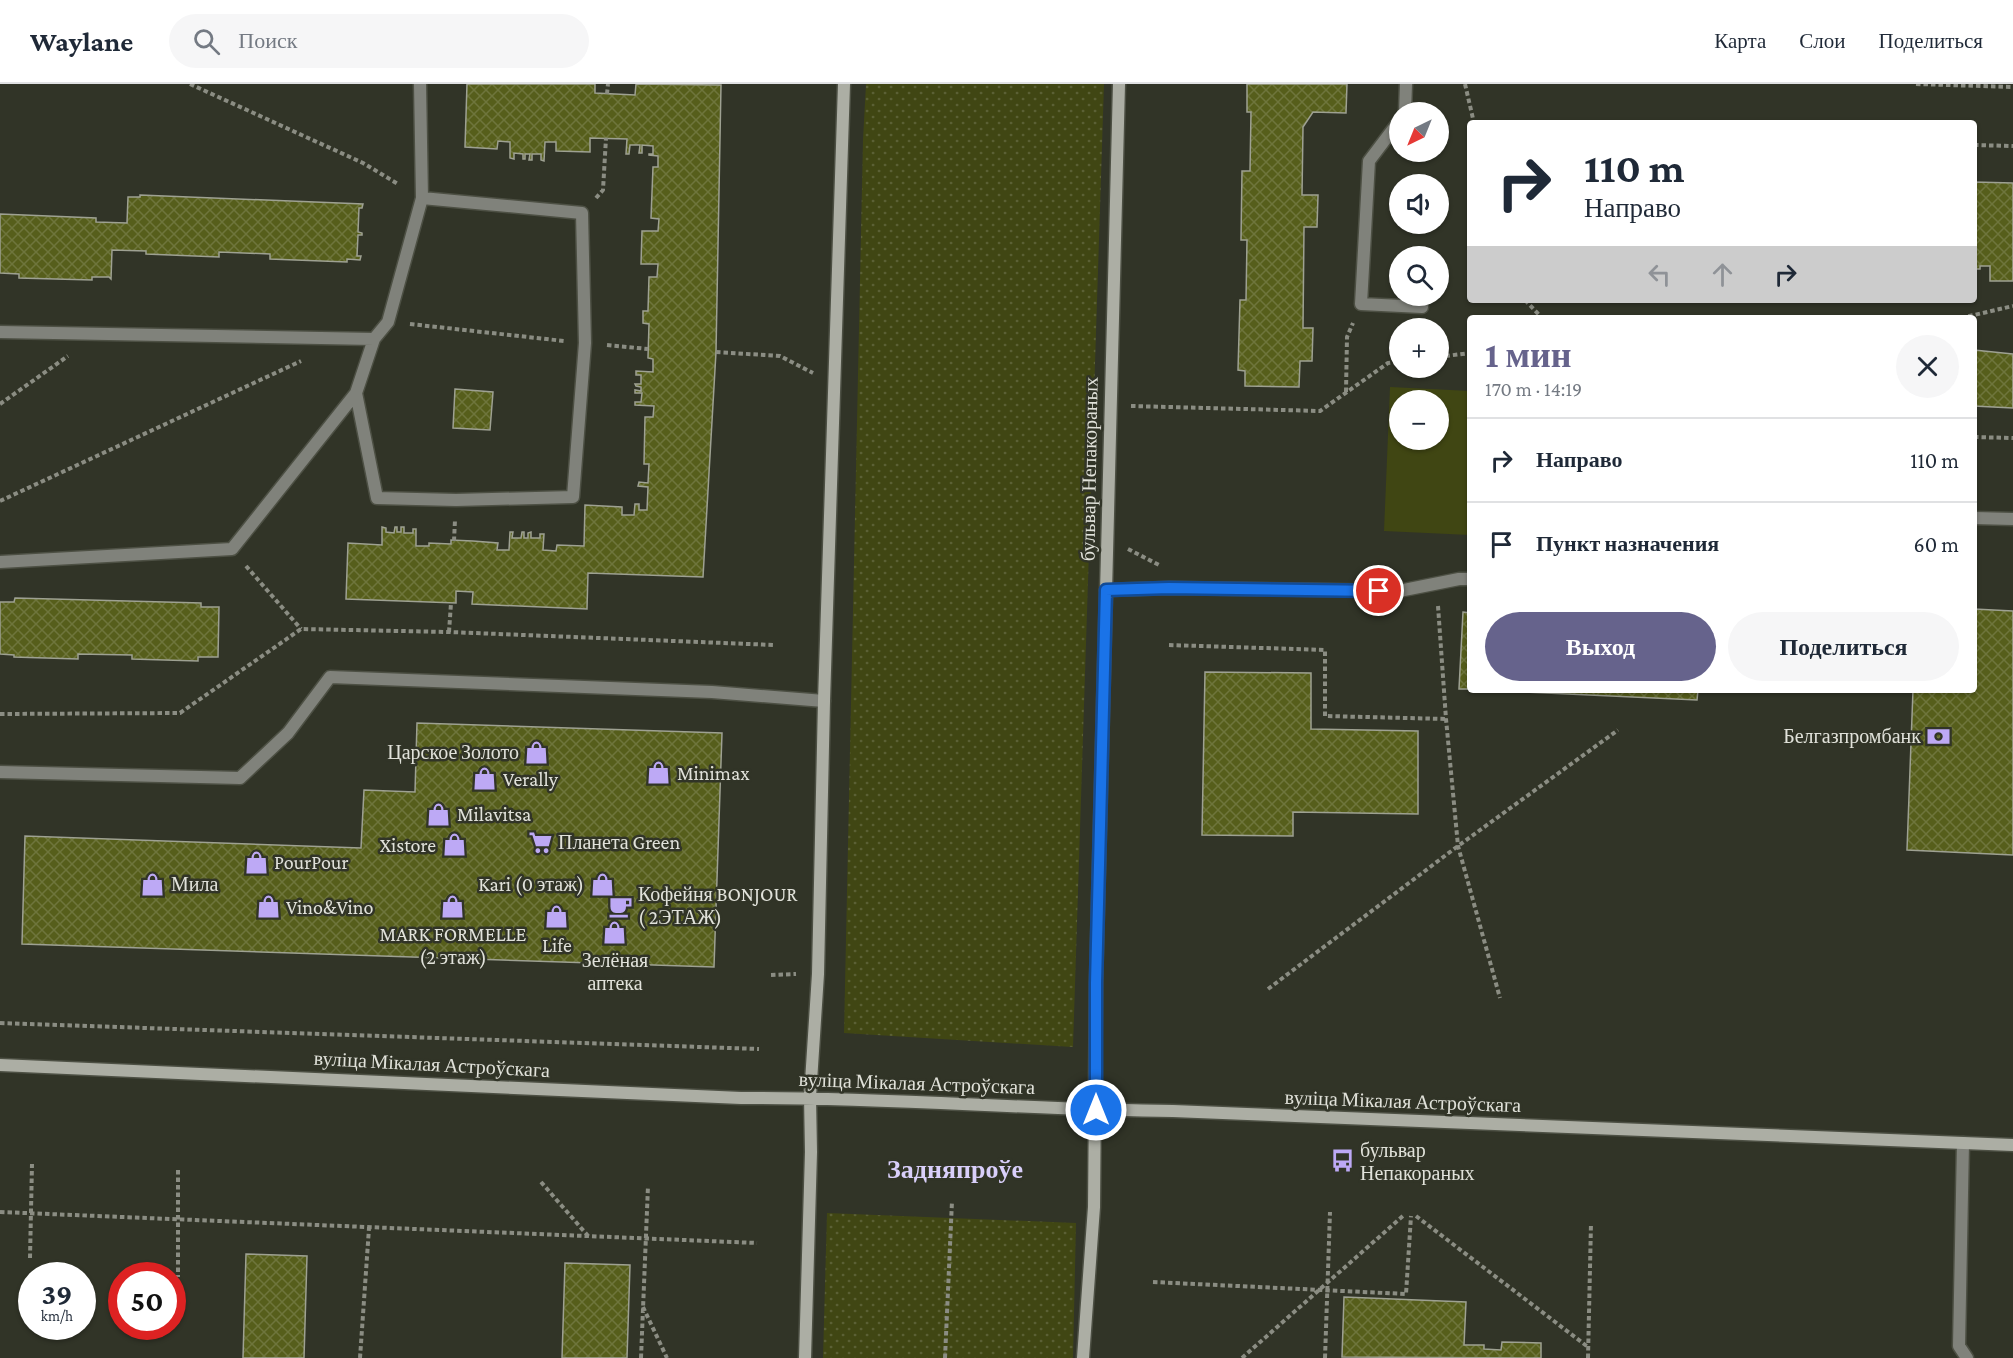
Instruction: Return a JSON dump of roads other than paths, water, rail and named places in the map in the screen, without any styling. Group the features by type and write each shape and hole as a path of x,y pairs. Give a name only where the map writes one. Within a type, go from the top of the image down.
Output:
{"main road":[{"path":"805,1358 811,1152 810,1098 818,974 824,701 844,84"},
{"name":"бульвар Непакораных","path":"1083,1358 1094,1207 1096,983 1119,84"},
{"name":"вуліца Мікалая Астроўскага","path":"0,1065 741,1098 810,1098 1173,1111 2013,1145"}],"lane":[{"path":"0,562 232,549 356,393 374,339 388,322 422,198 420,84"},
{"path":"1405,102 1406,84"},
{"path":"1389,135 1369,162 1362,304 1422,307"},
{"path":"356,393 377,498 456,500 573,497 585,344 582,213 422,198"},
{"path":"0,332 374,339"},
{"path":"1977,518 2013,519"},
{"path":"1106,590 1169,588 1399,591 1467,579"},
{"path":"0,772 240,778 288,733 330,677 712,692 824,701"},
{"path":"1963,1143 1959,1346 1968,1358"}],"place":[{"name":"Белгазпромбанк","path":"1939,736"},
{"name":"Царское Золото","path":"537,752"},
{"name":"Minimax","path":"659,773"},
{"name":"Verally","path":"485,779"},
{"name":"Milavitsa","path":"439,814"},
{"name":"Планета Green","path":"540,842"},
{"name":"Xistore","path":"454,845"},
{"name":"PourPour","path":"256,862"},
{"name":"Мила","path":"153,884"},
{"name":"Kari (0 этаж)","path":"602,884"},
{"name":"MARK FORMELLE (2 этаж)","path":"453,906"},
{"name":"Кофейня BONJOUR ( 2ЭТАЖ)","path":"620,906"},
{"name":"Vino&Vino","path":"268,907"},
{"name":"Life","path":"557,917"},
{"name":"Зелёная аптека","path":"615,933"},
{"name":"бульвар Непакораных","path":"1342,1161"}],"district":[{"name":"Задняпроўе","path":"955,1169"}]}
